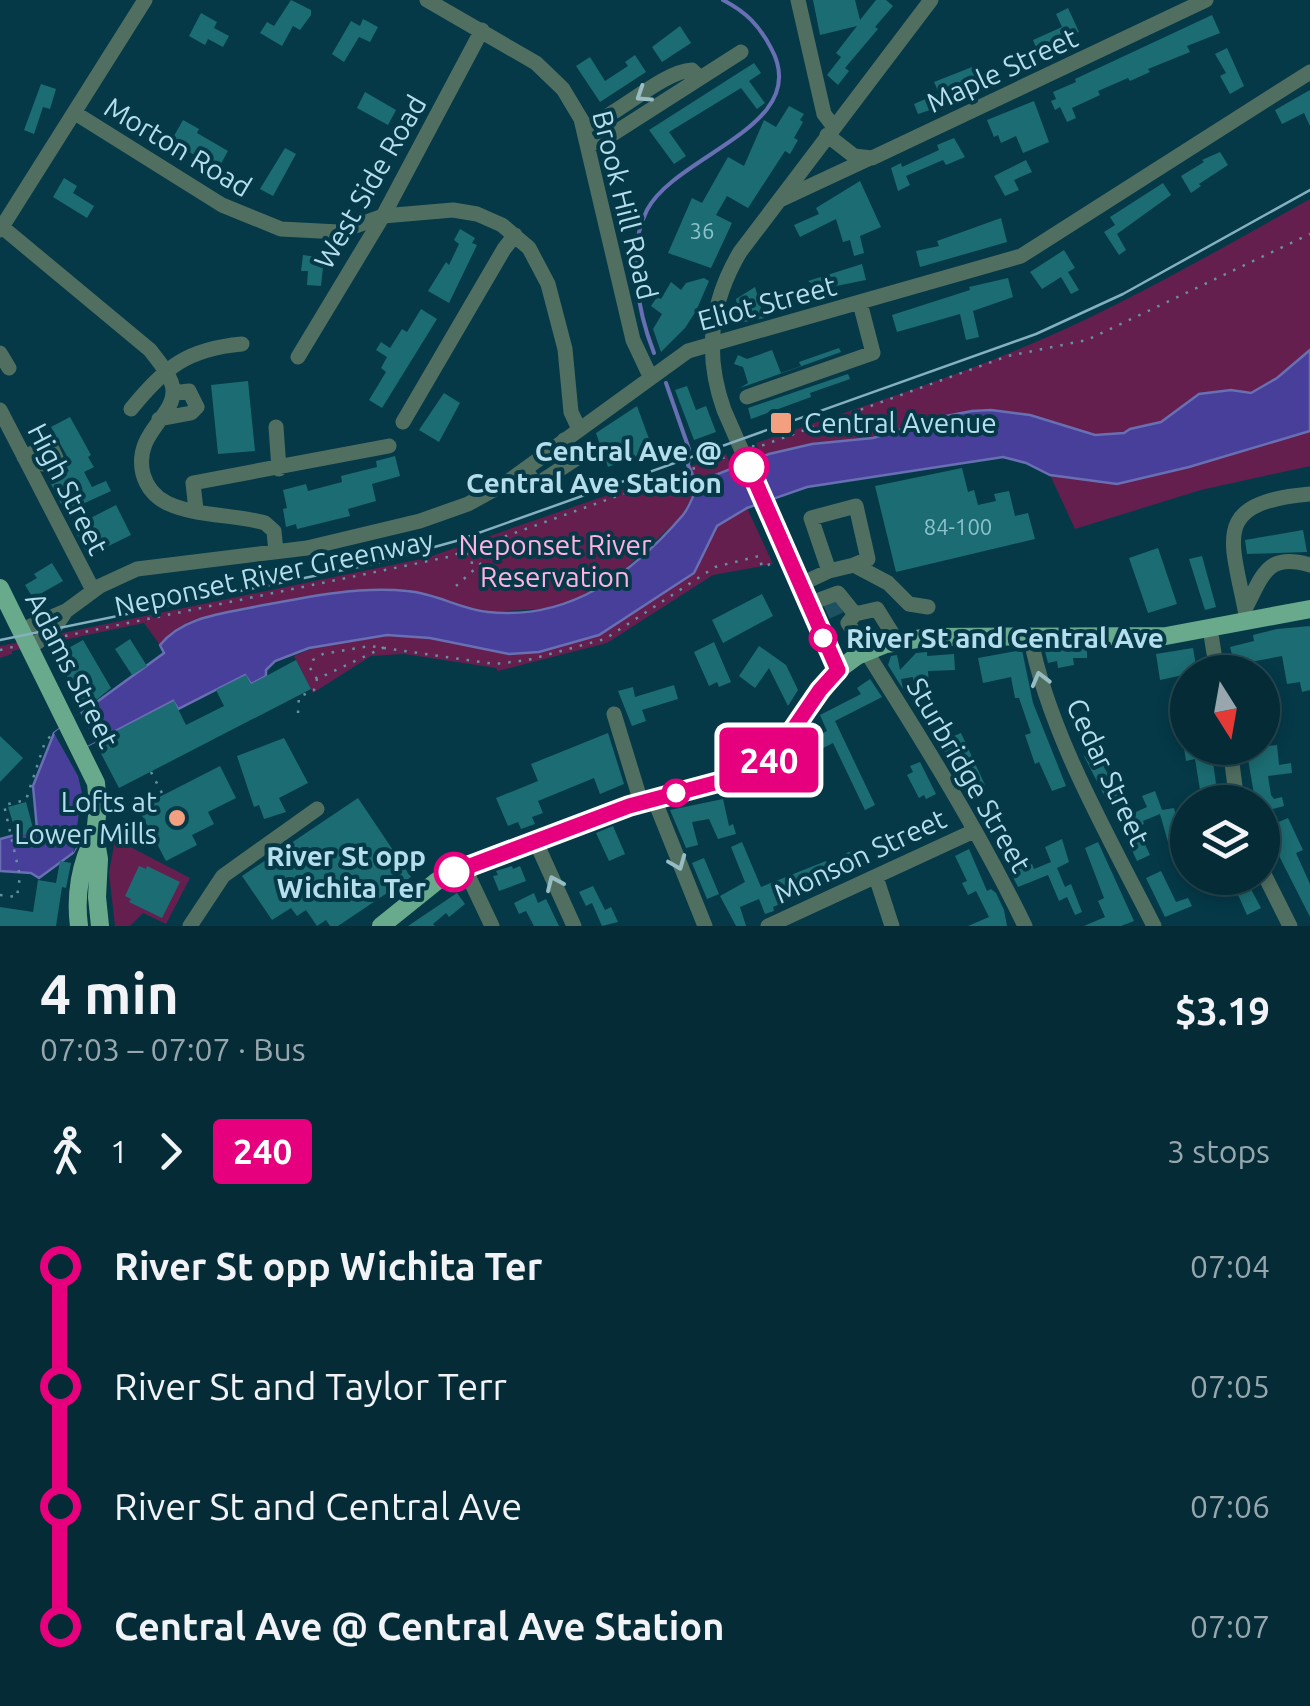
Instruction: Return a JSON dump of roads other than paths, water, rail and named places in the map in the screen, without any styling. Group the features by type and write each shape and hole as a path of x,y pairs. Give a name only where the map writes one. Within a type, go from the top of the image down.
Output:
{"main road":[{"name":"Adams Street","path":"0,588 61,726 95,780 100,926"},
{"path":"381,926 437,881 464,868 648,800 734,780 760,767 779,750 838,670 845,621 892,633 1122,638 1210,628 1246,614 1310,609"},
{"name":"Adams Street","path":"79,926 83,864 95,836"}],"street":[{"path":"146,0 1,228 150,350 173,393"},
{"name":"Brook Hill Road","path":"427,0 552,76 574,104 589,145 630,330 650,376"},
{"path":"798,0 831,131 854,156 872,158"},
{"path":"838,670 721,401 710,344 713,318 731,268 931,0"},
{"name":"Maple Street","path":"778,201 1206,0"},
{"name":"West Side Road","path":"298,357 383,216 482,30"},
{"path":"589,145 605,139 741,52"},
{"path":"584,127 610,116 678,72 692,70 700,78"},
{"name":"Eliot Street","path":"25,638 118,575 146,566 335,542 444,514 488,494 682,354 1030,252 1310,72"},
{"path":"819,87 846,112"},
{"name":"Morton Road","path":"75,114 213,200 271,226 302,232 338,232 383,216 461,210 486,216 515,235 534,255 552,296 566,349 570,412 579,429"},
{"path":"403,422 515,235"},
{"path":"747,397 873,353 860,303"},
{"path":"131,410 165,373 199,350 242,344"},
{"path":"0,353 10,368"},
{"path":"173,393 143,446 145,481 162,500 266,522 274,532 276,552"},
{"path":"159,419 195,410 193,394 173,393"},
{"name":"High Street","path":"0,410 93,590"},
{"path":"276,426 279,469"},
{"path":"524,469 536,485 578,458 564,440"},
{"path":"24,457 50,445 56,458 43,464"},
{"path":"196,510 193,483 389,446"},
{"path":"1246,614 1234,557 1238,520 1245,508 1310,494"},
{"path":"799,585 868,559 856,506 811,518 829,571"},
{"path":"1246,614 1265,573 1276,561 1290,559 1310,565"},
{"path":"854,565 888,583 910,604 928,607"},
{"path":"808,604 845,621"},
{"path":"823,638 845,621 878,608 892,633"},
{"name":"Sturbridge Street","path":"845,621 974,831 1025,926"},
{"path":"1210,628 1214,655"},
{"name":"Cedar Street","path":"1030,635 1053,716 1154,926"},
{"path":"614,714 704,926"},
{"path":"190,926 223,876 317,810"},
{"name":"Monson Street","path":"768,926 974,831"},
{"path":"535,840 574,926"},
{"path":"464,868 492,926"},
{"path":"876,877 892,926"},
{"path":"1274,895 1290,926"}],"waterway":[{"path":"654,353 643,319 636,262 647,210 662,190 758,119 774,98 779,75 762,32 745,14 723,0"},
{"path":"666,383 699,492"}],"tunnel":[{"path":"830,602 837,617"}],"tram line":[{"path":"0,640 373,564 456,541 1036,334 1123,294 1310,190"}],"place":[{"name":"Central Avenue","path":"781,423"},
{"name":"Central Ave @ Central Ave Station","path":"749,467"},
{"name":"River St and Central Ave","path":"823,638"},
{"name":"Lofts at Lower Mills","path":"177,818"},
{"name":"River St opp Wichita Ter","path":"454,872"}],"park label":[{"name":"Neponset River Reservation","path":"555,561"}]}
